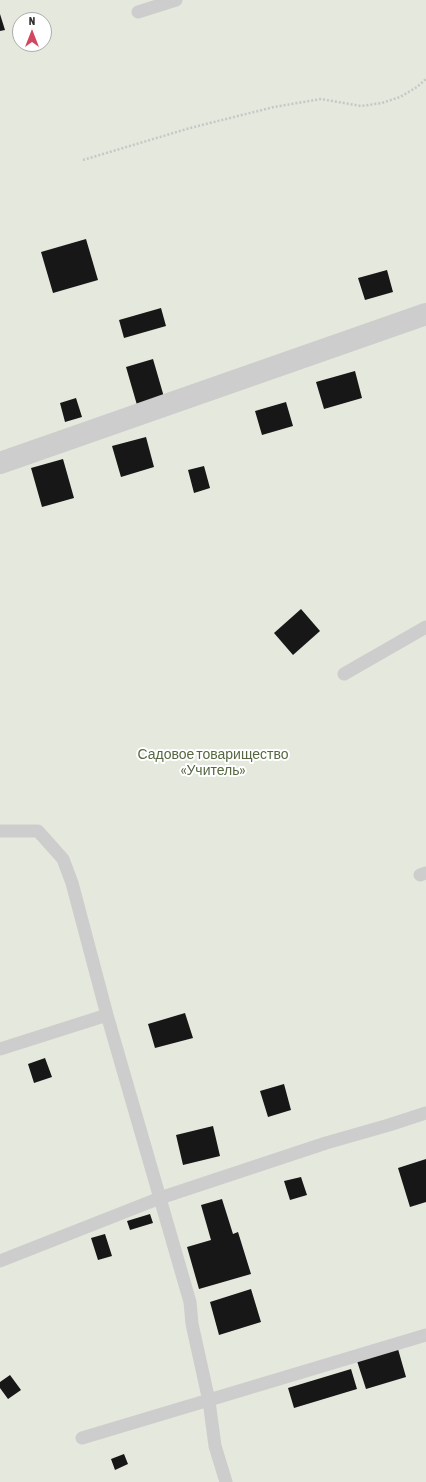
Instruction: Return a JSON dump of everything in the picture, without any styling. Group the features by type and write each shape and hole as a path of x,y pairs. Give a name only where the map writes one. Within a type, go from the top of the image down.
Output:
{"street":[{"path":"0,463 426,314"}],"lane":[{"path":"138,12 176,0"},
{"path":"344,674 426,627"},
{"path":"0,831 38,831 63,859 72,883 107,1015 190,1302 192,1324 209,1401 215,1446 226,1482"},
{"path":"0,1049 107,1015"},
{"path":"0,1261 160,1198 326,1143 426,1113"},
{"path":"82,1438 426,1335"}],"path":[{"path":"83,160 190,128 274,107 321,99 361,106 382,103 400,97 417,87 426,79"}],"green space":[{"name":"Садовое товарищество «Учитель»","path":"0,0 426,0 426,1482 0,1482"}],"building":[{"path":"0,14 5,30 0,31"},
{"path":"86,239 98,280 53,293 41,252"},
{"path":"387,270 393,292 365,300 358,278"},
{"path":"161,308 166,326 124,338 119,320"},
{"path":"153,359 164,397 137,405 126,367"},
{"path":"355,371 362,398 324,409 316,382"},
{"path":"76,398 82,417 65,422 60,403"},
{"path":"286,402 293,426 262,435 255,411"},
{"path":"146,437 154,467 121,477 112,446"},
{"path":"63,459 74,498 42,507 31,468"},
{"path":"204,466 210,488 194,493 188,470"},
{"path":"301,609 320,631 293,655 274,633"},
{"path":"185,1013 193,1038 155,1048 148,1024"},
{"path":"45,1058 52,1077 34,1083 28,1064"},
{"path":"284,1084 291,1110 268,1117 260,1091"},
{"path":"213,1126 220,1156 183,1165 176,1135"},
{"path":"426,1159 426,1202 410,1207 398,1168"},
{"path":"301,1177 307,1195 290,1200 284,1181"},
{"path":"222,1199 233,1234 238,1232 251,1274 199,1289 187,1247 211,1240 201,1205"},
{"path":"150,1214 153,1223 130,1230 127,1221"},
{"path":"105,1234 112,1256 98,1260 91,1238"},
{"path":"251,1289 261,1322 219,1335 210,1302"},
{"path":"398,1349 406,1377 366,1389 357,1361"},
{"path":"351,1369 357,1389 294,1408 288,1388"},
{"path":"10,1375 21,1390 8,1399 0,1388 0,1382"},
{"path":"124,1454 128,1464 115,1470 111,1459"}]}
